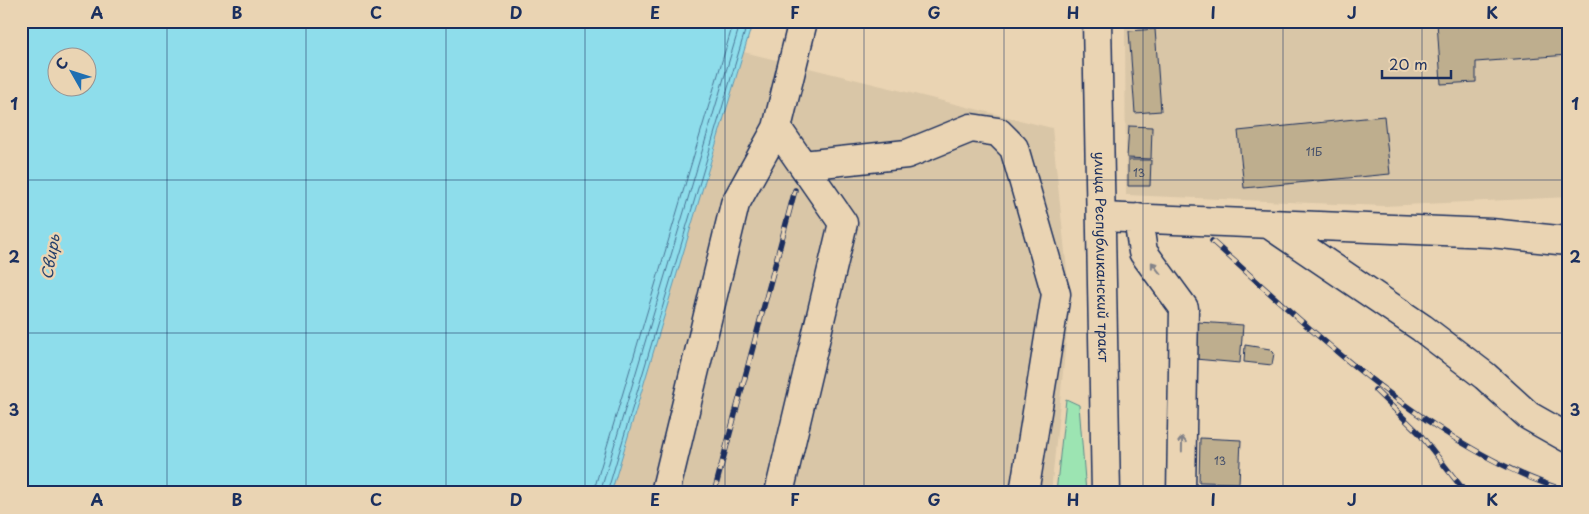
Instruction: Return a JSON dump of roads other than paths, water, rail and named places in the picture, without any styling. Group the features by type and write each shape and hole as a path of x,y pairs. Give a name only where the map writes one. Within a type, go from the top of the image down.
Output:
{"street":[{"path":"665,493 735,204 777,128 803,21"},
{"name":"улица Республиканский тракт","path":"1097,21 1106,493"},
{"path":"777,128 843,224 779,493"},
{"path":"803,166 907,154 971,128 998,132 1014,148 1056,294 1024,493"},
{"path":"1101,217 1491,233 1568,241"},
{"path":"1138,218 1143,252 1184,308 1181,493"},
{"path":"1270,225 1422,328 1485,376 1529,416 1568,438"}],"water":[{"name":"Свирь","path":"21,21 753,21 611,493 21,493"}],"railway":[{"path":"714,493 795,190"},
{"path":"1212,241 1355,367 1416,413 1491,459 1521,474 1568,491"},
{"path":"1375,390 1419,433 1466,493"}]}
